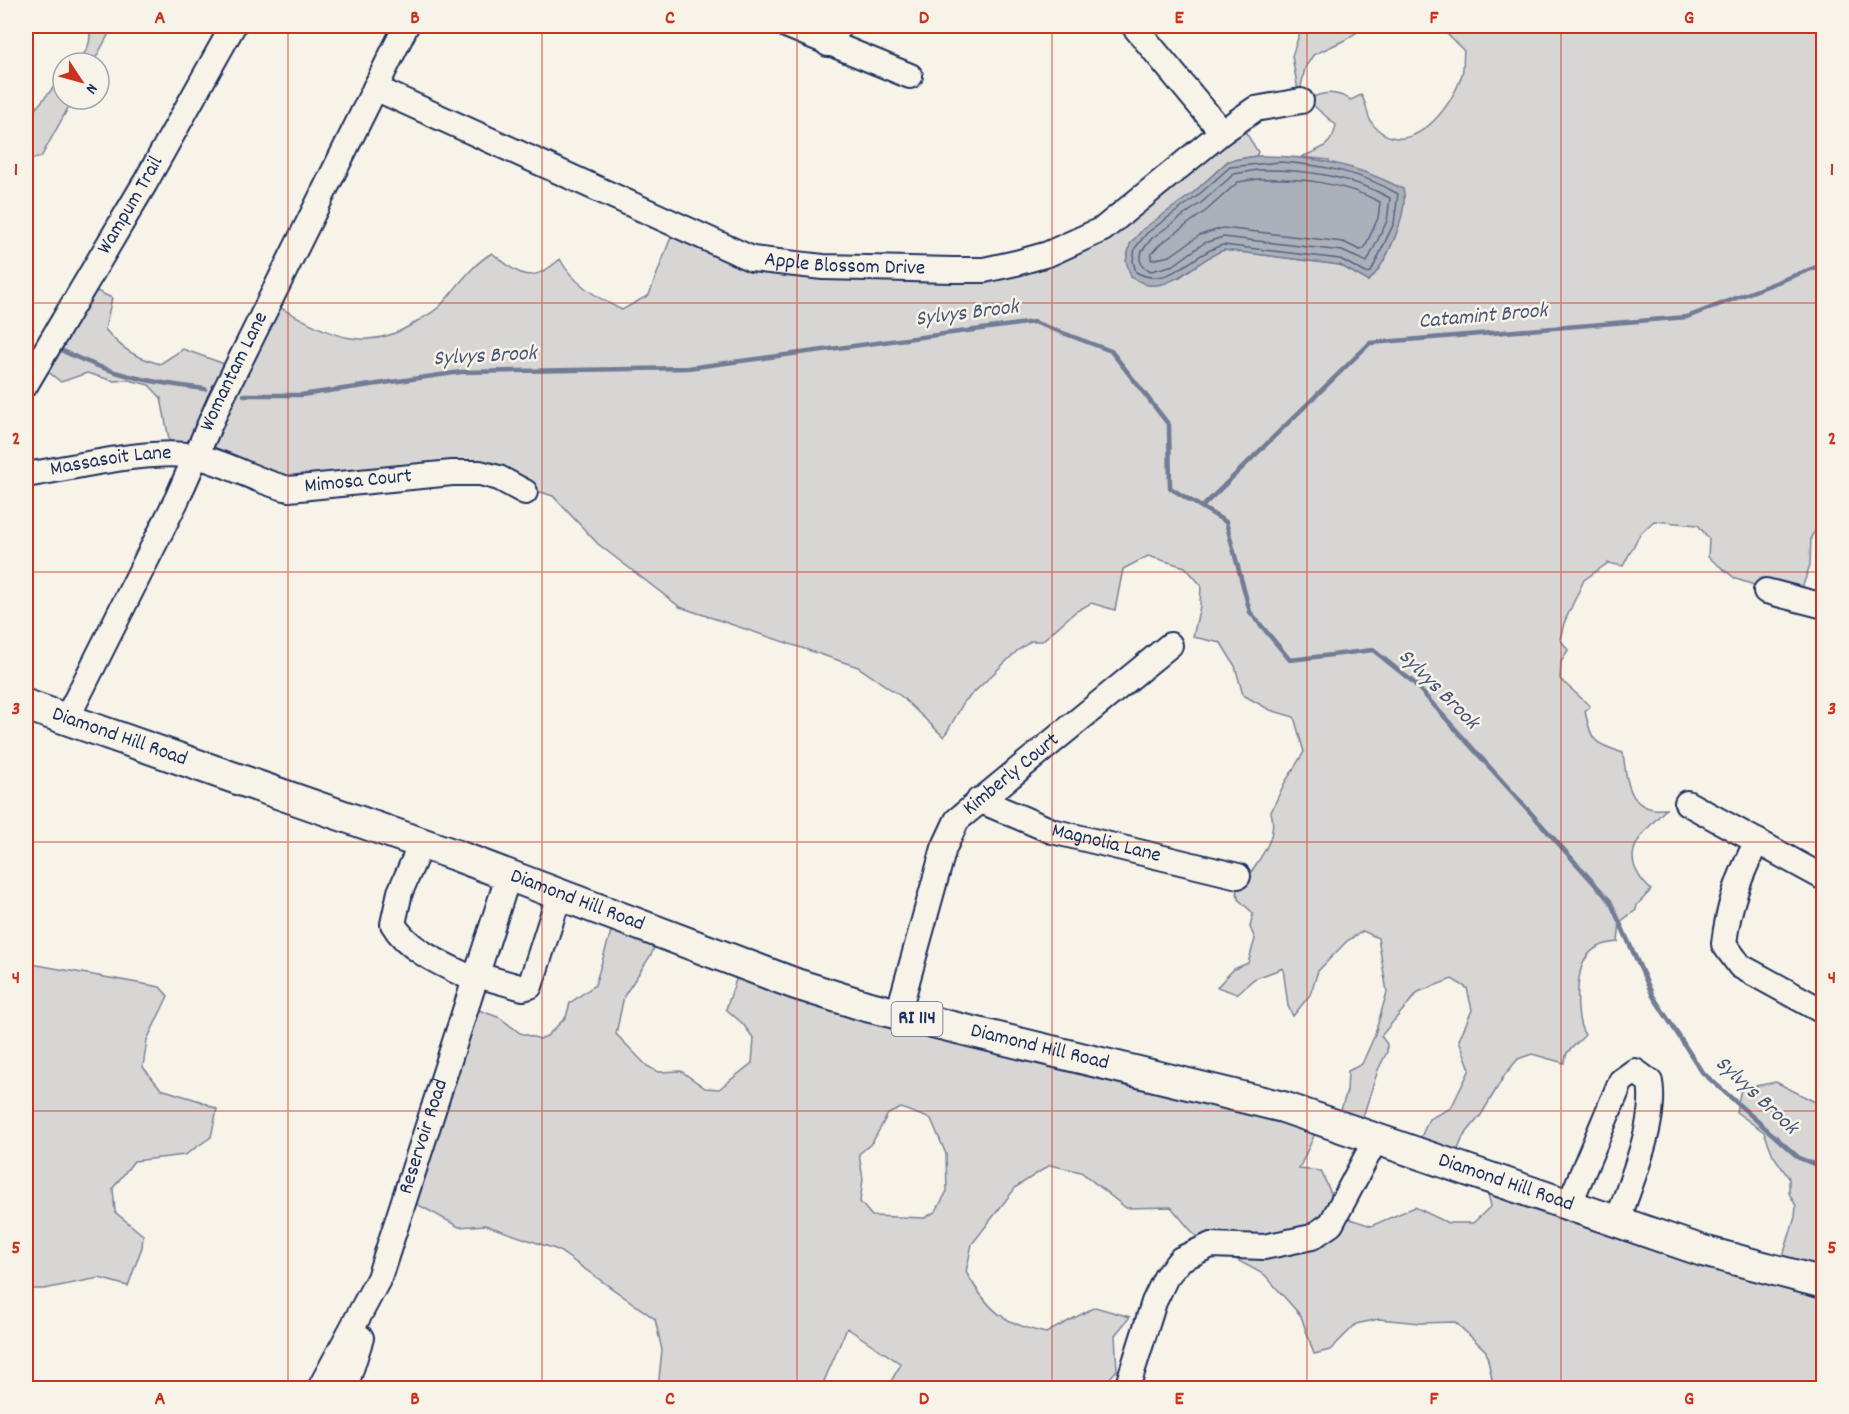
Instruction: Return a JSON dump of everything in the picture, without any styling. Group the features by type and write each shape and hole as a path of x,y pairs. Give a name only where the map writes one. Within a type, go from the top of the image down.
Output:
{"main road":[{"name":"Diamond Hill Road","path":"26,705 422,844 796,984 898,1014 1273,1105 1618,1220 1703,1251 1824,1283"}],"street":[{"name":"Wampum Trail","path":"26,384 145,183 233,26"},
{"name":"Womantam Lane","path":"66,720 177,499 220,401 406,26"},
{"path":"788,26 834,35 910,76"},
{"path":"1134,26 1222,132"},
{"name":"Apple Blossom Drive","path":"375,88 752,259 823,267 984,270 1048,254 1103,229 1222,132 1255,109 1301,101"},
{"name":"Massasoit Lane","path":"26,475 170,453 196,456"},
{"name":"Mimosa Court","path":"196,456 265,484 289,489 452,473 480,473 499,478 525,492"},
{"path":"1766,591 1824,606"},
{"name":"Kimberly Court","path":"898,1014 944,848 957,820 1170,645"},
{"name":"Magnolia Lane","path":"979,800 1052,831 1238,876"},
{"path":"1687,803 1824,878"},
{"path":"1757,841 1738,878 1727,917 1724,945 1740,966 1824,1012"},
{"path":"422,844 400,892 393,924 401,937 434,959 476,977 523,988 530,986 559,896"},
{"name":"Reservoir Road","path":"320,1389 379,1278 508,877"},
{"path":"1569,1205 1621,1081 1635,1071 1650,1082 1653,1099 1639,1156 1618,1220"},
{"path":"1126,1389 1154,1302 1166,1277 1181,1260 1211,1245 1264,1247 1312,1237 1331,1224 1376,1139"},
{"path":"345,1389 379,1278"}],"shaded area":[{"path":"89,26 113,26 99,51 86,51 90,37"},
{"path":"1302,26 1366,26 1345,40 1313,55 1305,68 1299,96 1292,56"},
{"path":"1429,26 1823,26 1824,517 1811,537 1810,565 1799,597 1791,597 1736,579 1708,557 1709,539 1698,525 1654,521 1640,534 1623,566 1608,563 1584,580 1564,623 1560,639 1568,650 1561,662 1560,679 1590,706 1585,711 1592,736 1600,744 1623,753 1626,775 1632,794 1637,801 1654,809 1666,809 1640,838 1633,857 1640,878 1651,890 1637,905 1636,910 1620,922 1618,942 1596,948 1582,965 1578,986 1578,1009 1585,1035 1567,1053 1564,1063 1532,1054 1518,1059 1504,1076 1481,1115 1463,1137 1452,1164 1418,1144 1429,1119 1451,1108 1470,1069 1459,1040 1472,1010 1467,988 1452,979 1418,992 1381,1036 1387,1044 1387,1052 1378,1070 1359,1129 1339,1116 1347,1091 1348,1071 1362,1064 1374,1037 1387,992 1378,938 1363,931 1347,941 1318,971 1310,995 1293,1016 1288,1006 1283,968 1254,979 1237,994 1217,987 1234,969 1248,963 1255,939 1250,927 1253,913 1239,900 1233,877 1249,875 1264,853 1271,837 1273,821 1271,812 1284,784 1304,752 1294,717 1270,710 1243,695 1235,666 1221,643 1193,637 1200,606 1201,585 1185,567 1148,556 1123,569 1115,610 1091,603 1075,612 1042,641 1031,641 1017,651 964,702 944,737 902,697 858,667 680,607 598,544 553,496 500,479 286,485 171,450 161,398 149,385 129,380 114,381 87,373 61,382 34,361 79,283 112,298 105,329 117,342 136,355 160,364 183,349 233,367 267,301 338,335 356,339 374,339 393,334 434,311 470,271 492,253 518,272 533,275 541,273 560,259 579,283 622,310 649,295 674,229 717,244 928,271 1071,244 1237,118 1258,152 1256,156 1228,161 1193,193 1150,285 1180,277 1210,255 1224,250 1340,265 1368,281 1329,160 1301,157 1328,143 1336,125 1307,100 1324,94 1340,95 1351,100 1361,95 1370,120 1376,128 1389,136 1403,138 1416,134 1429,125 1450,101 1463,68 1464,51 1444,31"},
{"path":"51,90 51,111 66,111 41,157 26,161 26,120"},
{"path":"615,918 659,936 651,955 624,996 616,1034 647,1066 658,1072 681,1071 705,1088 719,1089 752,1063 754,1039 743,1024 726,1009 741,965 784,978 808,1006 828,994 930,1023 939,1040 957,1029 1321,1120 1299,1169 1321,1171 1341,1216 1371,1226 1415,1207 1448,1223 1473,1223 1491,1206 1483,1175 1779,1269 1795,1217 1796,1206 1789,1193 1789,1178 1773,1155 1764,1132 1736,1112 1741,1089 1776,1082 1823,1106 1823,1388 1494,1388 1486,1351 1455,1322 1420,1323 1379,1319 1356,1324 1330,1350 1314,1354 1301,1316 1265,1275 1198,1239 1171,1207 1126,1208 1081,1172 1050,1165 1016,1187 972,1244 966,1272 990,1306 1008,1320 1031,1329 1046,1333 1095,1307 1130,1317 1115,1335 1117,1370 1101,1388 887,1388 901,1364 847,1328 821,1388 658,1388 662,1350 655,1319 558,1250 485,1225 459,1227 402,1196 466,1005 500,1018 520,1033 540,1039 547,1036 566,1017 570,1003 595,985","holes":["901,1108 931,1119 946,1154 947,1191 936,1211 925,1218 872,1216 860,1202 863,1179 859,1154 872,1143 888,1114"]},
{"path":"26,963 160,987 168,996 147,1040 143,1067 161,1089 200,1101 217,1109 211,1137 185,1155 134,1161 113,1188 115,1212 143,1235 142,1247 128,1286 99,1278 44,1289 26,1289"}],"water":[{"path":"1256,156 1314,159 1350,167 1403,189 1403,211 1394,238 1382,265 1368,281 1340,265 1224,250 1178,277 1159,285 1147,285 1131,277 1126,261 1130,244 1143,229 1193,193 1228,161"}],"waterway":[{"name":"Catamint Brook","path":"1202,507 1370,343 1687,317 1824,264"},
{"name":"Sylvys Brook","path":"244,395 301,395 461,372 688,368 1034,322 1111,351 1169,425 1170,488 1226,522 1250,612 1290,660 1373,650 1413,682 1610,901 1653,996 1702,1072 1799,1158 1824,1168"},
{"name":"Sylvys Brook","path":"26,326 32,329"},
{"name":"Sylvys Brook","path":"63,351 81,360 132,377 205,389"}]}
